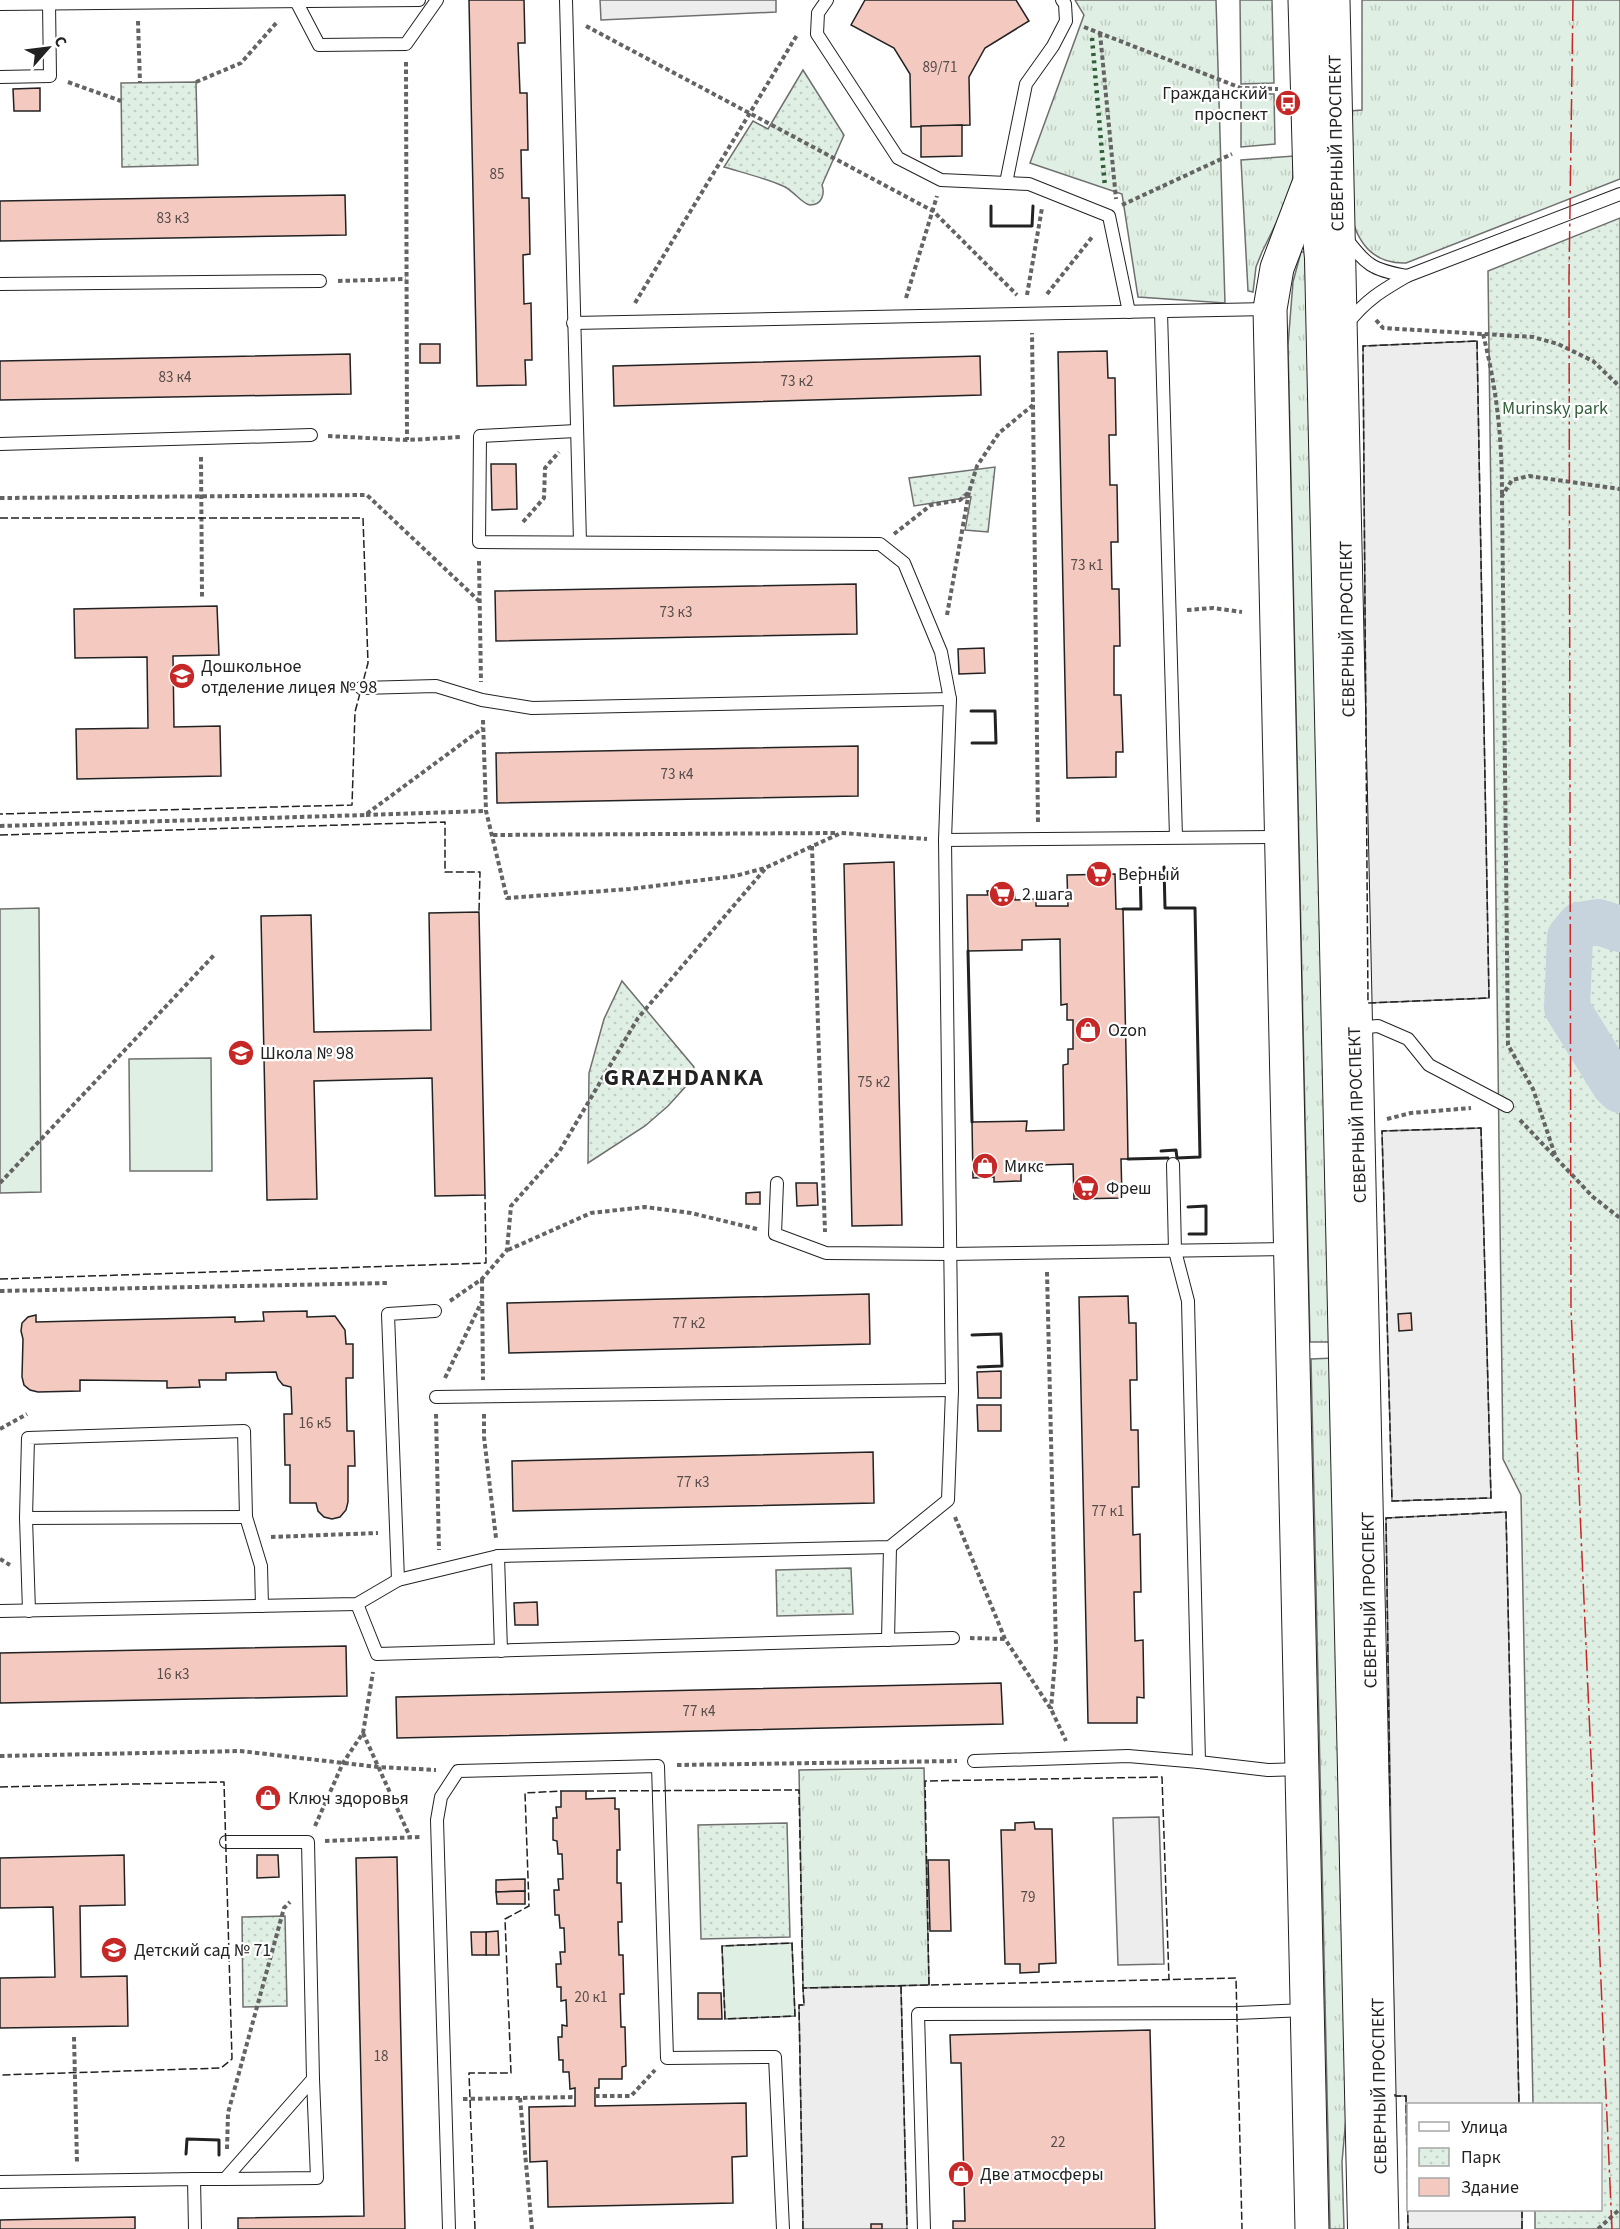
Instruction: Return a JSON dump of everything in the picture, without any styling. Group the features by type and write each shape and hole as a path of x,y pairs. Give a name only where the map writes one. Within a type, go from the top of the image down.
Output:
{"main road":[{"name":"СЕВЕРНЫЙ ПРОСПЕКТ","path":"1305,0 1310,181 1277,268 1269,309 1312,2229"},
{"name":"СЕВЕРНЫЙ ПРОСПЕКТ","path":"1333,0 1382,2229"}],"street":[{"name":"СЕВЕРНЫЙ ПРОСПЕКТ","path":"1310,181 1317,258 1360,2229"}],"lane":[{"path":"0,4 418,0"},
{"path":"296,1 319,45 406,44 437,0"},
{"path":"566,0 580,542"},
{"path":"827,0 818,13 817,34 898,158 941,180 1029,184 1109,216 1129,312"},
{"path":"1006,183 1026,84 1053,46 1066,21 1065,4 1062,0"},
{"path":"0,77 50,76 49,3"},
{"path":"1340,332 1362,306 1381,291 1407,276 1620,194"},
{"path":"1337,227 1363,260 1382,272 1407,276"},
{"path":"0,284 320,281"},
{"path":"573,323 901,316 1029,309 1129,312 1269,309"},
{"path":"1161,312 1176,837"},
{"path":"0,1611 357,1604 398,1580 498,1556 890,1547 948,1500 951,1390 945,840 950,699 941,652 904,563 880,544 479,542 480,436 576,431"},
{"path":"0,444 311,435"},
{"path":"361,688 436,686 482,700 532,708 950,699"},
{"path":"945,840 1281,837"},
{"path":"1354,1028 1378,1026 1408,1039 1429,1065 1507,1106"},
{"path":"1173,1164 1175,1251 1188,1301 1198,1762"},
{"path":"777,1183 775,1234 826,1254 1290,1249"},
{"path":"398,1580 388,1314 435,1311"},
{"path":"436,1397 951,1390"},
{"path":"29,1611 26,1518 28,1438 244,1431 246,1518 261,1566 262,1606"},
{"path":"26,1518 246,1518"},
{"path":"888,1640 890,1547"},
{"path":"498,1556 501,1651"},
{"path":"357,1604 377,1654 953,1638"},
{"path":"974,1761 1128,1756 1268,1770 1302,1769"},
{"path":"449,2229 437,1820 441,1797 458,1771 658,1766 667,2058 775,2057 783,2229"},
{"path":"0,2182 317,2178 308,1842 226,1842"},
{"path":"924,2229 918,2014 1225,2013 1307,2010"},
{"path":"225,2179 314,2079"},
{"path":"194,2179 195,2229"}],"path":[{"path":"196,82 240,63 296,1"},
{"path":"138,3 140,83"},
{"path":"624,322 804,23 818,13"},
{"path":"567,16 933,211 1029,309"},
{"path":"1117,207 1100,33 1241,88 1282,89"},
{"path":"406,44 407,440"},
{"path":"50,76 121,101"},
{"path":"901,316 941,180"},
{"path":"1039,838 1033,405 1029,309 1045,190"},
{"path":"320,281 406,279"},
{"path":"1362,306 1383,328 1533,337 1558,344 1593,362 1620,387"},
{"path":"1483,334 1494,379 1502,449 1508,1045 1533,1089 1555,1155"},
{"path":"941,652 969,492 977,466 999,433 1033,405"},
{"path":"520,526 543,498 545,468 576,431"},
{"path":"311,435 407,440 480,436"},
{"path":"200,438 202,597"},
{"path":"1502,496 1512,480 1529,476 1620,489"},
{"path":"880,544 932,505 960,500 969,492"},
{"path":"0,498 367,495 480,601"},
{"path":"1170,617 1184,611 1213,608 1242,612"},
{"path":"365,815 484,728"},
{"path":"0,826 486,811"},
{"path":"507,898 630,889 735,876 765,868 840,833"},
{"path":"493,835 840,833 945,840"},
{"path":"812,846 826,1254"},
{"path":"507,1250 511,1206 558,1152 638,1018 765,868"},
{"path":"0,1183 215,954"},
{"path":"1381,1126 1388,1117 1411,1113 1507,1106 1593,1197 1620,1218"},
{"path":"435,1311 482,1279 507,1250 591,1213 645,1207 691,1213 775,1234"},
{"path":"1047,1253 1056,1647 1051,1709"},
{"path":"0,1291 387,1283"},
{"path":"440,1570 436,1397 482,1300"},
{"path":"0,1429 27,1414"},
{"path":"948,1500 1005,1639 1051,1709 1073,1757"},
{"path":"252,1538 396,1532"},
{"path":"953,1638 1005,1639"},
{"path":"377,1654 363,1733 343,1763 308,1842 438,1836"},
{"path":"363,1733 410,1837"},
{"path":"0,1756 240,1751 378,1767 458,1771"},
{"path":"658,1766 974,1761"},
{"path":"225,2179 228,2113 282,1916"},
{"path":"74,2037 77,2181"},
{"path":"595,2096 631,2096 667,2058"},
{"path":"444,2100 575,2097"},
{"path":"520,2098 532,2229"},
{"path":"1598,2229 1620,2209"}],"green space":[{"path":"1075,0 1216,0 1225,303 1138,297 1122,194 1030,163 1084,15"},
{"path":"1240,0 1272,0 1274,83 1241,84"},
{"path":"1362,0 1620,0 1620,179 1406,263 1387,261 1372,253 1361,240 1353,222 1350,111 1362,110"},
{"path":"803,70 844,135 822,185 822,198 814,205 804,202 783,186 724,167 753,121 768,129"},
{"path":"196,82 198,165 122,167 121,83"},
{"path":"1241,93 1274,94 1275,144 1241,147"},
{"path":"1294,156 1292,191 1256,267 1253,292 1248,291 1241,160"},
{"name":"Murinsky park","path":"1620,218 1620,2229 1535,2229 1535,2211 1602,2211 1602,2103 1533,2103 1521,1495 1503,1459 1488,271"},
{"path":"1301,252 1305,252 1333,1342 1310,1342 1288,345 1293,282"},
{"path":"995,467 988,532 965,530 971,497 914,506 909,478"},
{"path":"39,908 41,1192 0,1193 0,909"},
{"path":"622,981 694,1067 687,1085 668,1106 645,1126 588,1163 589,1073 604,1019"},
{"path":"211,1058 212,1171 130,1171 129,1059"},
{"path":"1334,1358 1350,2073 1342,2162 1344,2229 1330,2229 1311,1359"},
{"path":"851,1568 853,1614 777,1616 776,1570"},
{"path":"924,1768 929,1985 803,1988 799,1770"},
{"path":"787,1823 790,1937 701,1939 698,1825"},
{"path":"285,1916 287,2006 243,2007 242,1917"},
{"path":"792,1943 795,2016 725,2019 722,1946"}],"shaded area":[{"path":"600,0 776,0 776,12 601,20"},
{"path":"1477,341 1489,998 1368,1003 1363,346"},
{"path":"1481,1128 1491,1498 1392,1501 1382,1131"},
{"path":"1506,1512 1519,2103 1407,2103 1407,2162 1406,2096 1395,2096 1386,1518"},
{"path":"1159,1817 1164,1964 1118,1965 1113,1818"},
{"path":"901,1986 907,2229 803,2229 799,2005 804,2005 803,1988"},
{"path":"1408,2211 1522,2211 1522,2229 1408,2229"}],"building":[{"path":"469,0 524,0 525,43 518,43 520,93 527,93 528,150 521,150 522,198 529,198 530,254 523,255 524,304 531,303 532,360 525,360 526,385 477,386"},
{"path":"865,0 1016,0 1029,21 985,48 969,77 970,125 911,127 910,74 894,48 851,25"},
{"path":"40,88 40,111 14,111 13,89"},
{"path":"962,125 962,156 921,157 921,126"},
{"path":"345,195 346,235 0,241 0,201"},
{"path":"420,344 440,344 440,363 420,363"},
{"path":"1107,351 1108,378 1115,378 1116,435 1109,435 1110,485 1117,485 1118,542 1111,542 1112,589 1119,589 1120,646 1114,646 1114,695 1121,695 1123,752 1116,752 1116,777 1067,778 1058,352"},
{"path":"350,354 351,394 0,400 0,361"},
{"path":"980,356 981,395 614,406 613,366"},
{"path":"491,464 516,464 517,509 492,510"},
{"path":"856,584 857,634 496,641 495,591"},
{"path":"217,606 219,655 173,656 174,727 220,726 221,776 77,779 76,729 148,728 147,657 75,658 74,609"},
{"path":"984,648 985,673 959,674 958,649"},
{"path":"858,746 858,796 497,803 496,753"},
{"path":"894,862 902,1225 852,1226 844,864"},
{"path":"1115,874 1116,909 1123,909 1128,1159 1121,1159 1122,1198 1074,1199 1073,1164 1041,1165 1042,1171 1021,1171 1021,1181 994,1182 994,1177 973,1178 972,1122 1027,1121 1026,1131 1064,1130 1063,1065 1068,1064 1068,1049 1073,1049 1073,1020 1067,1020 1067,1004 1061,1005 1060,939 1022,940 1022,950 968,951 967,895 988,895 987,891 1014,890 1015,900 1036,899 1036,906 1068,906 1067,875"},
{"path":"479,912 485,1195 435,1196 432,1078 314,1081 317,1199 267,1200 261,916 311,915 314,1032 431,1030 429,913"},
{"path":"796,1183 817,1183 818,1205 797,1206"},
{"path":"760,1192 760,1204 746,1204 746,1193"},
{"path":"869,1294 870,1344 509,1353 507,1303"},
{"path":"1128,1296 1129,1323 1136,1323 1137,1380 1130,1380 1131,1430 1138,1430 1139,1487 1132,1487 1133,1535 1140,1534 1141,1592 1134,1592 1135,1641 1143,1640 1144,1698 1137,1697 1137,1723 1088,1723 1079,1297"},
{"path":"307,1311 307,1317 335,1316 345,1330 346,1344 353,1344 353,1378 346,1378 347,1431 354,1431 355,1466 348,1466 346,1510 340,1517 332,1519 324,1517 318,1511 316,1503 290,1503 290,1465 285,1465 284,1414 292,1414 291,1387 283,1385 276,1372 226,1373 226,1380 199,1380 200,1387 167,1388 167,1381 80,1380 80,1391 38,1392 24,1385 22,1377 22,1323 28,1317 36,1315 36,1322 235,1317 235,1322 264,1321 263,1312"},
{"path":"1411,1313 1412,1330 1399,1331 1398,1314"},
{"path":"1001,1371 1001,1398 978,1398 977,1372"},
{"path":"977,1405 1001,1405 1001,1431 978,1431"},
{"path":"873,1452 874,1503 513,1511 512,1461"},
{"path":"537,1602 538,1625 515,1625 514,1603"},
{"path":"346,1646 347,1696 0,1703 0,1653"},
{"path":"1001,1683 1003,1724 397,1738 396,1697"},
{"path":"561,1791 586,1791 586,1799 615,1798 615,1809 619,1809 620,1850 617,1850 617,1883 621,1883 622,1922 618,1922 619,1955 623,1955 624,1994 620,1994 621,2027 625,2027 626,2066 622,2067 622,2079 599,2079 599,2088 595,2088 595,2106 746,2103 747,2156 732,2157 733,2203 548,2207 547,2161 530,2162 529,2107 575,2106 575,2088 570,2089 569,2072 563,2072 563,2060 559,2060 558,2037 562,2037 562,2025 567,2026 566,2000 561,2001 561,1987 557,1987 556,1964 561,1964 560,1952 565,1952 564,1928 560,1928 559,1915 555,1915 554,1890 559,1890 558,1879 563,1879 562,1854 558,1854 557,1841 553,1840 553,1818 557,1818 556,1807 561,1807"},
{"name":"Ключ здоровья","path":"268,1792 273,1794 275,1799 273,1804 268,1806 263,1804 261,1799 263,1794"},
{"path":"1034,1822 1035,1829 1052,1829 1056,1963 1039,1964 1039,1972 1020,1973 1020,1964 1005,1964 1001,1830 1015,1830 1015,1823"},
{"path":"124,1855 125,1905 80,1906 81,1977 127,1976 128,2026 0,2028 0,1978 55,1977 53,1907 0,1908 0,1858"},
{"path":"257,1855 278,1855 279,1877 257,1878"},
{"path":"397,1857 405,2229 238,2229 238,2218 364,2216 356,1858"},
{"path":"928,1860 949,1860 951,1931 930,1931"},
{"path":"525,1879 525,1891 496,1892 496,1880"},
{"path":"525,1891 525,1904 497,1904 496,1892"},
{"path":"498,1931 499,1955 486,1955 486,1932"},
{"path":"471,1932 486,1932 486,1955 472,1955"},
{"path":"698,1993 721,1993 722,2019 698,2019"},
{"path":"1150,2030 1155,2229 953,2229 953,2221 965,2221 961,2063 951,2063 950,2035"},
{"path":"135,2217 135,2229 0,2229 0,2220"},
{"path":"871,2224 882,2224 882,2229 871,2229"}],"waterway":[{"path":"1620,929 1598,922 1580,925 1570,937 1567,1008 1620,1090"}],"hedge":[{"path":"1092,38 1105,187"}],"fence":[{"path":"1477,341 1489,998 1368,1003 1363,346 1477,341"},
{"path":"0,518 363,518 368,663 355,712 352,805 0,814"},
{"path":"0,835 445,822 445,872 480,872 479,912"},
{"path":"1481,1128 1491,1498 1392,1501 1382,1131 1481,1128"},
{"path":"0,1279 486,1263 485,1195"},
{"path":"1390,1806 1386,1518 1506,1512 1519,2103"},
{"path":"929,1985 925,1781 1162,1777 1169,1980"},
{"path":"0,1787 224,1782 232,2059 221,2068 0,2075"},
{"path":"586,1791 799,1790 803,1989"},
{"path":"475,2229 469,2073 511,2073 505,1919 529,1906 525,1793 561,1791"},
{"path":"792,1943 795,2016 725,2019 722,1946 792,1943"},
{"path":"803,2229 799,2005 804,2005 803,1988 1236,1978 1242,2229"},
{"path":"901,1986 907,2229"},
{"path":"1395,2094 1395,2096 1406,2096 1407,2162"},
{"path":"1408,2211 1408,2229"},
{"path":"1522,2211 1522,2229"}],"wall":[{"path":"991,206 991,226 1032,226 1033,206"},
{"path":"971,711 995,711 996,743 972,743"},
{"path":"1161,1151 1176,1150 1177,1158 1200,1157 1195,908 1165,908 1164,867"},
{"path":"1123,909 1141,909 1140,868"},
{"path":"968,951 972,1122"},
{"path":"1128,1159 1168,1158"},
{"path":"1188,1207 1206,1206 1206,1234 1189,1234"},
{"path":"972,1335 1001,1334 1002,1366 978,1367"},
{"path":"186,2154 187,2139 219,2140 219,2155"}],"power":[{"path":"1573,0 1569,278 1571,1309 1612,2229"}],"place":[{"name":"Гражданский проспект","path":"1288,103"},
{"name":"Дошкольное отделение лицея № 98","path":"182,676"},
{"name":"Верный","path":"1099,874"},
{"name":"2 шага","path":"1002,894"},
{"name":"Ozon","path":"1088,1030"},
{"name":"Школа № 98","path":"241,1053"},
{"name":"Микс","path":"985,1166"},
{"name":"Фреш","path":"1086,1188"},
{"name":"Ключ здоровья","path":"268,1798"},
{"name":"Детский сад № 71","path":"114,1950"},
{"name":"Две атмосферы","path":"961,2174"}],"district":[{"name":"GRAZHDANKA","path":"684,1077"}]}
